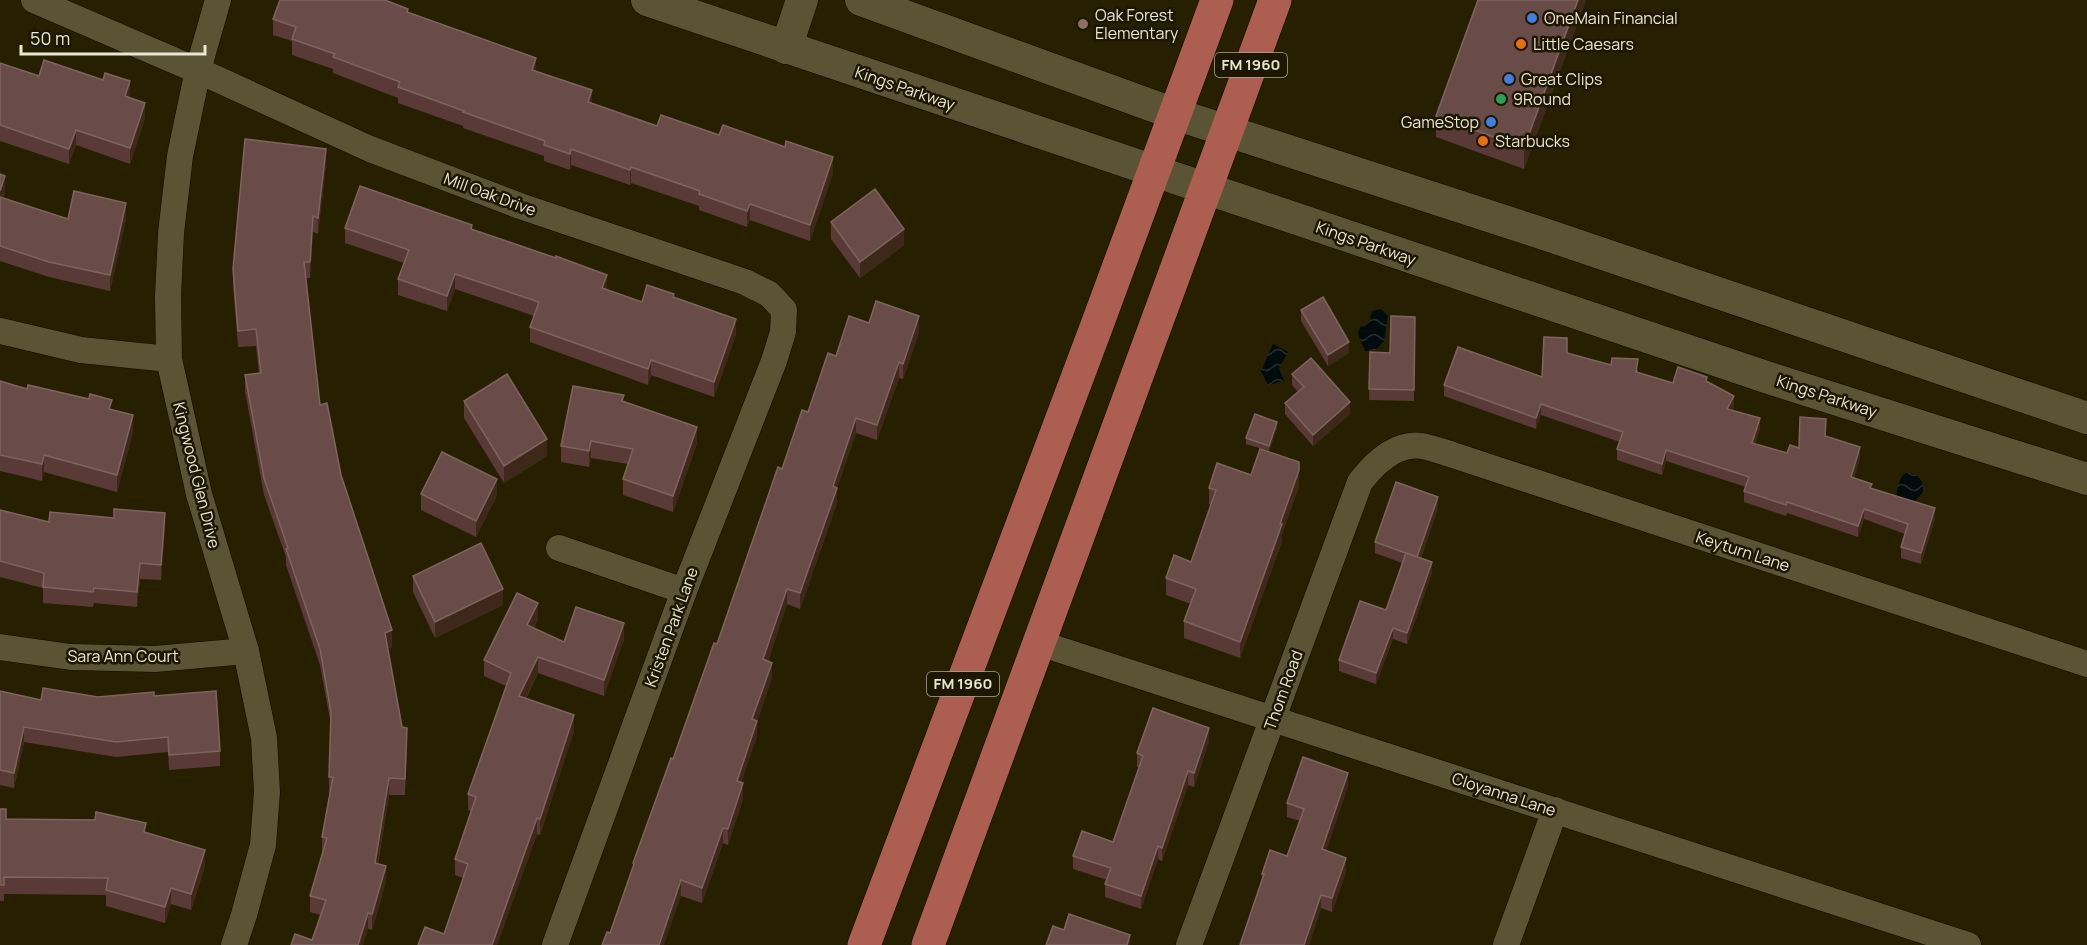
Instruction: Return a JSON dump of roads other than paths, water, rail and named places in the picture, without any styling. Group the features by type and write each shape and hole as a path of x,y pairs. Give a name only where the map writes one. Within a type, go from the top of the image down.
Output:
{"main road":[{"name":"FM 1960","path":"864,945 986,625 1217,0"},
{"name":"FM 1960","path":"928,945 1275,0"}],"street":[{"name":"Mill Oak Drive","path":"34,0 198,70 370,149 520,206 745,282 769,294 784,310"},
{"name":"Kingwood Glen Drive","path":"218,0 198,70 180,156 171,233 168,297 169,358 199,494 246,651 264,738 267,792 263,845 234,945"},
{"name":"Kings Parkway","path":"647,0 1762,376 2087,479"},
{"path":"786,48 802,0"},
{"path":"861,0 1175,114 1575,244 2087,418"},
{"name":"Kristen Park Lane","path":"555,945 684,591 774,361 783,332 784,310"},
{"path":"0,331 81,350 169,358"},
{"name":"Keyturn Lane","path":"1397,449 1420,445 1453,455 2087,664"},
{"name":"Thom Road","path":"1190,945 1360,482 1372,466 1397,449"},
{"path":"559,548 684,591"},
{"name":"Cloyanna Lane","path":"1040,643 1968,945"},
{"name":"Sara Ann Court","path":"0,647 71,657 155,659 246,651"},
{"path":"1506,945 1555,810"}],"water":[{"path":"1381,309 1388,316 1384,341 1376,350 1365,351 1358,334 1360,327 1369,323 1372,311"},
{"path":"1273,344 1288,352 1279,368 1284,381 1268,385 1261,371"},
{"path":"1907,472 1920,479 1923,492 1914,502 1895,502 1900,481"}],"place":[{"name":"OneMain Financial","path":"1532,18"},
{"name":"Oak Forest Elementary","path":"1083,24"},
{"name":"Little Caesars","path":"1521,44"},
{"name":"Great Clips","path":"1509,79"},
{"name":"9Round","path":"1501,99"},
{"name":"GameStop","path":"1491,122"},
{"name":"Starbucks","path":"1483,141"}]}
